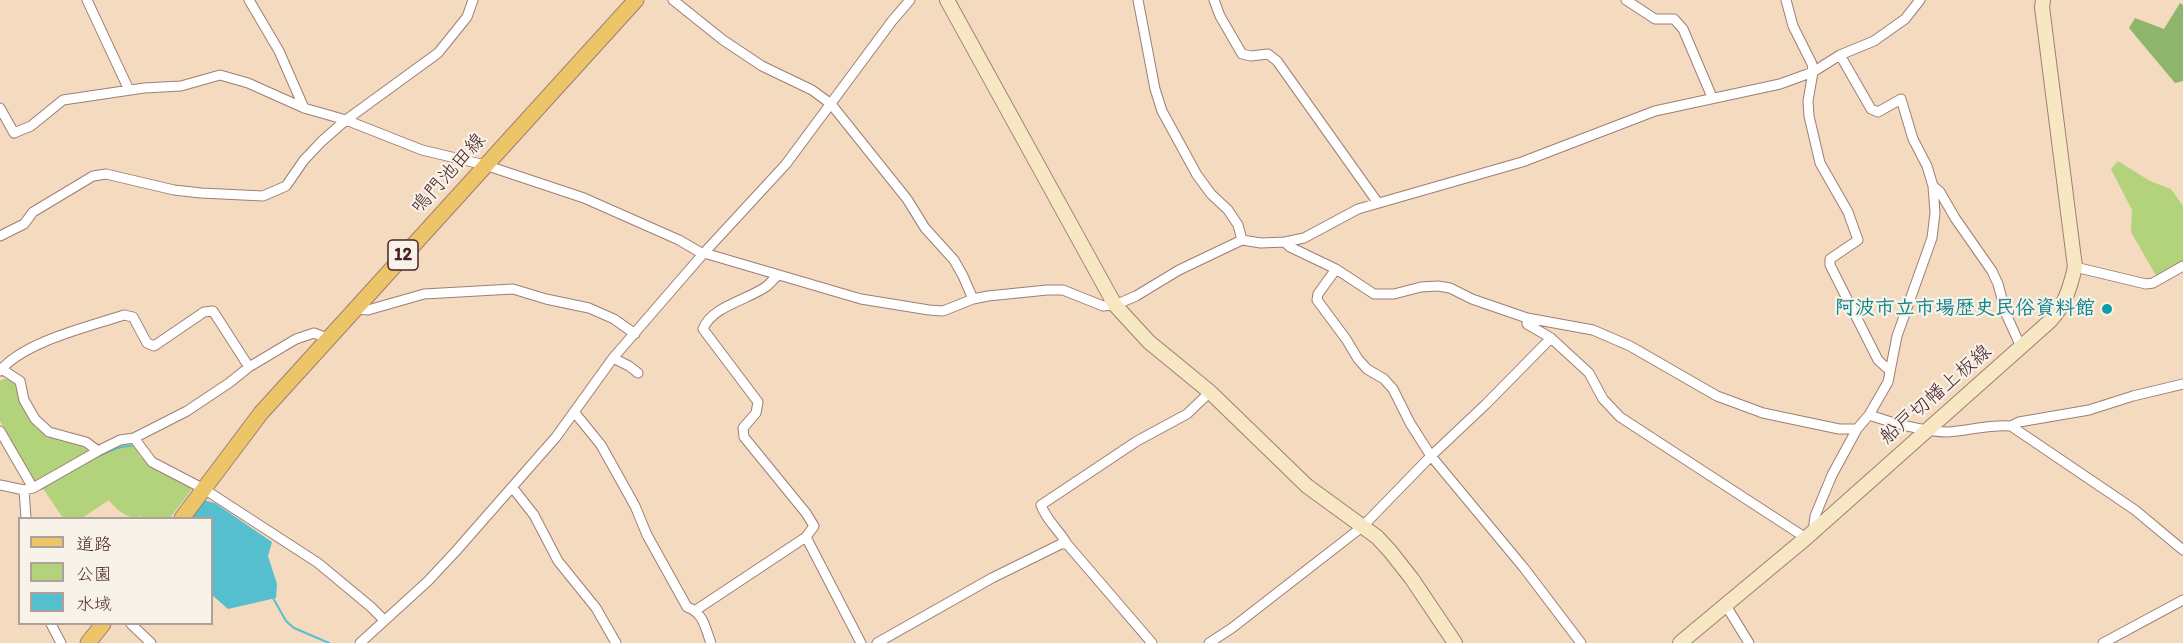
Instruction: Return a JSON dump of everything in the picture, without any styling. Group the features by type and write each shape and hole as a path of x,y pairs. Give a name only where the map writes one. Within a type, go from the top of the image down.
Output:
{"main road":[{"name":"鳴門池田線","path":"183,517 261,413 636,0"},
{"path":"88,643 102,625"}],"street":[{"path":"87,0 129,90"},
{"path":"249,0 279,51 304,108"},
{"path":"0,236 24,224 33,212 93,176 106,174 174,190 263,196 270,194 286,186 304,160 346,120 438,53 467,17 473,0"},
{"path":"673,0 762,66 812,90 831,104 894,182 925,228 954,260 973,299"},
{"path":"360,643 428,581 512,487 575,413 613,358 704,253 771,183 910,0"},
{"path":"947,0 1115,305 1149,342 1210,392 1307,486 1377,537 1401,564 1455,643"},
{"path":"1138,0 1155,89 1162,111 1197,175 1238,225 1242,240"},
{"path":"1214,0 1220,16 1242,54 1251,56 1268,54 1277,61 1378,203"},
{"path":"1626,0 1654,19 1674,19 1683,29 1712,98"},
{"path":"1786,0 1793,26 1812,64 1813,72 1808,101 1809,116 1821,163 1848,212 1858,240 1830,259 1830,265 1878,360 1890,371"},
{"path":"0,108 14,133 31,126 63,100 129,90 181,86 220,75 249,83 304,108 346,120 422,150 485,165 584,198 680,240 704,253 861,300 944,311 973,299 1023,292 1063,290 1103,306 1115,305 1136,296 1179,270 1242,240 1261,243 1304,238 1358,209 1522,162 1655,111 1780,84 1813,72 1840,55 1874,40 1905,19 1920,0"},
{"name":"船戸切幡上板線","path":"1680,643 1809,535 2061,309 2070,289 2075,267 2042,7 2043,0"},
{"path":"1527,318 1527,324 1551,338 1589,373 1603,399 1620,417 1809,535 1832,474 1857,429 1869,415 1888,382 1897,336 1932,238 1935,213 1934,186 1928,166 1913,139 1901,99 1878,112 1871,109 1840,55"},
{"path":"1934,186 1992,271 2006,314 2021,347"},
{"path":"1285,242 1290,247 1336,268 1374,294 1394,294 1422,287 1450,288 1472,300 1527,318 1593,330 1630,346 1717,396 1763,413 1839,429 1857,429"},
{"path":"2075,267 2146,284 2153,283 2183,266"},
{"path":"1336,268 1318,294 1317,300 1358,359 1393,389 1410,423 1431,456 1524,568 1581,643"},
{"path":"696,610 806,537 814,525 744,437 743,428 756,413 758,402 703,329 706,322 766,286 777,276"},
{"path":"354,309 368,310 424,294 513,288 589,308 614,319 635,334"},
{"path":"98,451 86,442 49,432 35,419 24,400 20,381 0,369 12,358 37,345 124,315 133,317 147,343 154,346 204,312 213,311 249,367"},
{"path":"0,485 28,489 120,440 134,438 186,411 249,367 296,339 314,333 327,338"},
{"path":"1209,643 1232,628 1362,527 1551,338"},
{"path":"613,358 638,373"},
{"path":"2011,426 2019,422 2089,410 2183,384"},
{"path":"1152,643 1067,544 1041,505 1137,441 1187,414 1210,392"},
{"path":"575,413 601,445 635,506 646,535 687,607 696,610 706,624 711,643"},
{"path":"1869,415 1943,432 2011,426 2135,510 2183,550"},
{"path":"0,431 28,489 26,517"},
{"path":"134,438 152,462 204,489 318,563 371,607 384,621"},
{"path":"512,487 534,514 558,561 596,608 616,643"},
{"path":"806,537 861,643"},
{"path":"877,643 992,578 1061,544 1067,544"},
{"path":"2103,643 2183,600"},
{"path":"1725,604 1749,643"},
{"path":"52,625 61,643"},
{"path":"132,625 152,643"}],"green space":[{"path":"2180,3 2183,5 2183,81 2175,83 2129,28 2135,18 2164,29"},
{"path":"2118,161 2150,181 2171,189 2183,206 2183,266 2158,279 2131,232 2132,210 2111,169"},
{"path":"10,379 16,385 20,402 36,428 48,436 80,445 97,456 129,443 151,467 168,472 192,489 171,517 125,515 109,500 84,517 62,517 44,490 33,480 0,421 0,381"}],"water":[{"path":"203,500 215,503 272,542 268,556 277,584 276,598 228,609 213,596 213,517 190,517"}],"waterway":[{"path":"41,489 99,456 112,450 131,446"},
{"path":"273,598 286,621 294,628 329,643"}],"place":[{"name":"阿波市立市場歴史民俗資料館","path":"2107,309"}]}
